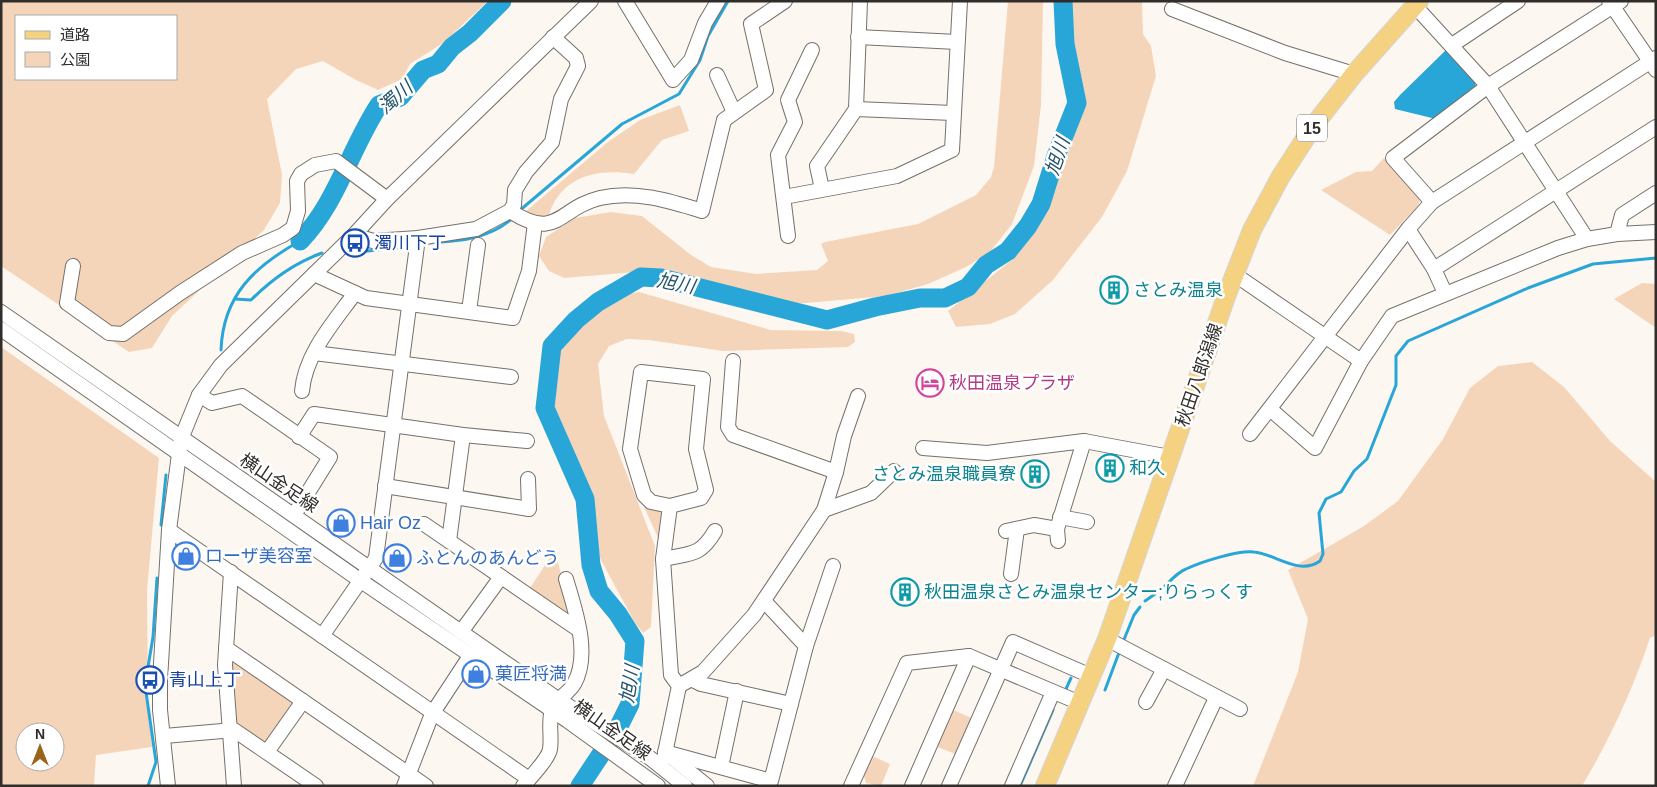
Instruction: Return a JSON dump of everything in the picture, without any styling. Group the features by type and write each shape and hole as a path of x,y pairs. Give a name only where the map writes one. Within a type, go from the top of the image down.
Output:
{"main road":[{"name":"秋田八郎潟線","path":"1045,786 1091,676 1117,644 1170,457 1234,274 1252,230 1281,176 1314,125 1354,74 1417,4"}],"street":[{"path":"168,786 160,710 160,662 169,530 181,439 199,395 221,365 354,235 387,199 591,1"},
{"path":"625,1 673,80 691,60 715,3"},
{"path":"354,235 373,241 417,243 476,228 514,214 536,223 550,225 581,204 601,198 657,197 702,212 724,120 766,90 751,24 785,1"},
{"path":"822,190 817,166 856,109 860,1"},
{"path":"784,197 898,176 952,150 960,1"},
{"path":"1452,45 1503,6 1518,1"},
{"path":"1250,434 1327,337 1408,228 1432,202 1525,142 1654,63 1615,3 1488,86 1393,158 1432,202"},
{"path":"1417,4 1488,86 1558,191 1586,238"},
{"path":"1172,9 1285,52 1354,74"},
{"path":"514,214 515,190 526,172 552,142 561,99 578,66 576,58 553,37"},
{"path":"858,37 957,42"},
{"path":"788,236 778,155 795,122 788,100 812,50"},
{"path":"717,75 734,112"},
{"path":"856,109 953,114"},
{"path":"1434,269 1656,127"},
{"path":"73,266 67,303 109,333 123,334 180,293 242,253 283,235 293,228 298,211 297,181 307,169 315,165 336,161 387,199"},
{"path":"1617,234 1622,215 1656,193"},
{"path":"314,274 366,298 513,318 529,271 536,223"},
{"path":"1408,228 1434,269 1446,293"},
{"path":"1270,409 1315,448 1360,361 1392,316 1586,238 1656,232"},
{"path":"322,636 376,558 417,243"},
{"path":"469,311 478,245"},
{"path":"1234,274 1360,361"},
{"path":"302,391 303,378 314,353 354,293"},
{"name":"横山金足線","path":"1,312 461,632 658,786"},
{"name":"横山金足線","path":"1,329 470,656 555,705 575,709 650,758 685,786"},
{"path":"314,353 511,377"},
{"path":"733,361 728,427 733,435 836,472"},
{"path":"641,372 704,379 696,449 706,490 701,498 670,506 651,502 644,495 630,449 641,372"},
{"path":"199,395 212,403 242,396 330,457 294,515"},
{"path":"679,686 693,680 703,672 754,615 824,510 836,472 844,436 858,396"},
{"path":"299,436 314,414 392,426 527,442"},
{"path":"449,541 463,435"},
{"path":"1058,529 1084,441"},
{"path":"923,448 987,454 1084,441 1170,457"},
{"path":"824,510 871,492 894,470"},
{"path":"385,486 529,509 528,479"},
{"path":"665,755 679,686 671,675 663,559 670,506"},
{"path":"1011,574 1012,530 1034,525 1058,529 1087,522"},
{"path":"424,524 579,630"},
{"path":"169,530 322,636 526,782 550,751 555,705 574,685 580,668 579,630 566,579"},
{"path":"663,559 701,550 707,545 714,531"},
{"path":"665,755 721,766 771,781 806,646 832,566"},
{"path":"231,572 226,648 229,731 234,786"},
{"path":"461,632 501,577"},
{"path":"764,600 806,646"},
{"path":"949,786 1012,642 1091,676"},
{"path":"1117,644 1240,709"},
{"path":"226,648 303,701 407,780 426,786"},
{"path":"407,780 432,714 470,656"},
{"path":"912,786 968,656"},
{"path":"855,785 907,663 968,656 1080,703"},
{"path":"1146,702 1164,668"},
{"path":"693,680 702,684 791,704"},
{"path":"721,766 737,691"},
{"path":"1012,786 1053,692"},
{"path":"1175,786 1216,698"},
{"path":"267,752 303,701"},
{"path":"164,736 234,730 316,786"},
{"path":"665,755 707,786"}],"green space":[{"path":"1,1 488,1 443,43 410,64 402,79 378,90 323,61 296,69 267,99 282,175 280,203 264,230 172,316 152,348 129,352 1,266"},
{"path":"1008,1 1043,1 1041,105 1034,166 1012,224 990,252 966,267 928,284 886,296 794,304 763,298 660,270 564,278 549,271 539,256 546,237 575,218 611,212 642,216 691,255 711,267 756,274 817,270 828,261 821,244 825,242 918,224 976,195 991,177 994,167"},
{"path":"1070,1 1142,1 1143,34 1151,46 1156,76 1127,171 1102,217 1053,280 1015,314 990,324 956,327 948,311 1013,259 1025,243 1047,205 1072,143 1081,108 1070,23"},
{"path":"680,105 689,131 662,140 634,174 606,173 593,174 581,178 570,184 561,193 553,204 548,218 540,218 525,212 608,142 640,120"},
{"path":"1384,158 1420,200 1418,206 1390,235 1321,190 1356,172 1372,171"},
{"path":"1642,283 1656,284 1656,328 1614,299"},
{"path":"639,292 771,330 841,331 854,334 855,342 848,347 723,351 649,340 627,339 609,346 598,364 604,416 655,546 651,627 643,633 635,623 601,560 595,544 593,503 553,411 553,371 559,349 573,332 596,312 619,296"},
{"path":"1,347 159,458 147,590 148,708 152,747 96,755 94,786 1,786"},
{"path":"1532,362 1564,387 1610,441 1656,482 1656,635 1650,638 1620,714 1582,786 1253,786 1298,672 1308,619 1288,570 1364,526 1398,501 1443,439 1470,388 1498,366"},
{"path":"644,507 661,509 666,516 660,542"},
{"path":"551,556 556,556 571,609 568,613 530,588"},
{"path":"237,661 295,704 268,743 262,743 237,725 232,717 231,665"},
{"path":"951,709 974,719 958,755 935,746"},
{"path":"870,755 890,764 881,786 866,783 863,773"}],"water":[{"path":"1447,49 1475,81 1476,90 1436,119 1395,109 1394,102 1400,95"}],"waterway":[{"name":"濁川","path":"300,241 313,226 334,193 379,105 400,97 423,70 438,64 452,47 470,33 502,1"},
{"path":"519,211 622,124 679,94 700,60 708,36 728,1"},
{"name":"旭川","path":"580,786 617,730 630,704 635,641 618,614 599,591 591,565 585,499 545,408 552,346 576,320 598,302 641,277 661,278 827,320 875,307 920,298 945,298 968,287 986,265 1008,251 1028,226 1041,204 1056,156 1077,103 1065,44 1063,1"},
{"path":"426,243 461,240 484,235 504,225 514,217"},
{"path":"221,350 223,331 228,313 244,284 269,261 300,241"},
{"path":"350,253 413,246"},
{"path":"235,299 251,300 284,272 322,253"},
{"path":"1165,586 1177,574 1186,569 1210,560 1239,553 1254,552 1287,563 1304,566 1320,561 1323,554 1319,513 1326,499 1341,492 1354,471 1367,459 1396,385 1396,356 1408,341 1528,288 1593,264 1656,258"},
{"path":"161,525 166,475"},
{"path":"148,786 156,762 145,685 153,637 157,578"},
{"path":"1145,601 1155,594"},
{"path":"1123,642 1134,615 1140,607"},
{"path":"1105,690 1120,650"},
{"path":"1065,691 1071,678"},
{"path":"1020,786 1053,710"}],"place":[{"name":"濁川下丁","path":"355,243"},
{"name":"さとみ温泉","path":"1114,290"},
{"name":"秋田温泉プラザ","path":"930,383"},
{"name":"和久","path":"1110,468"},
{"name":"さとみ温泉職員寮","path":"1035,474"},
{"name":"Hair Oz","path":"341,523"},
{"name":"ローザ美容室","path":"186,556"},
{"name":"ふとんのあんどう","path":"397,558"},
{"name":"秋田温泉さとみ温泉センター;りらっくす","path":"905,592"},
{"name":"菓匠将満","path":"476,674"},
{"name":"青山上丁","path":"150,680"}]}
